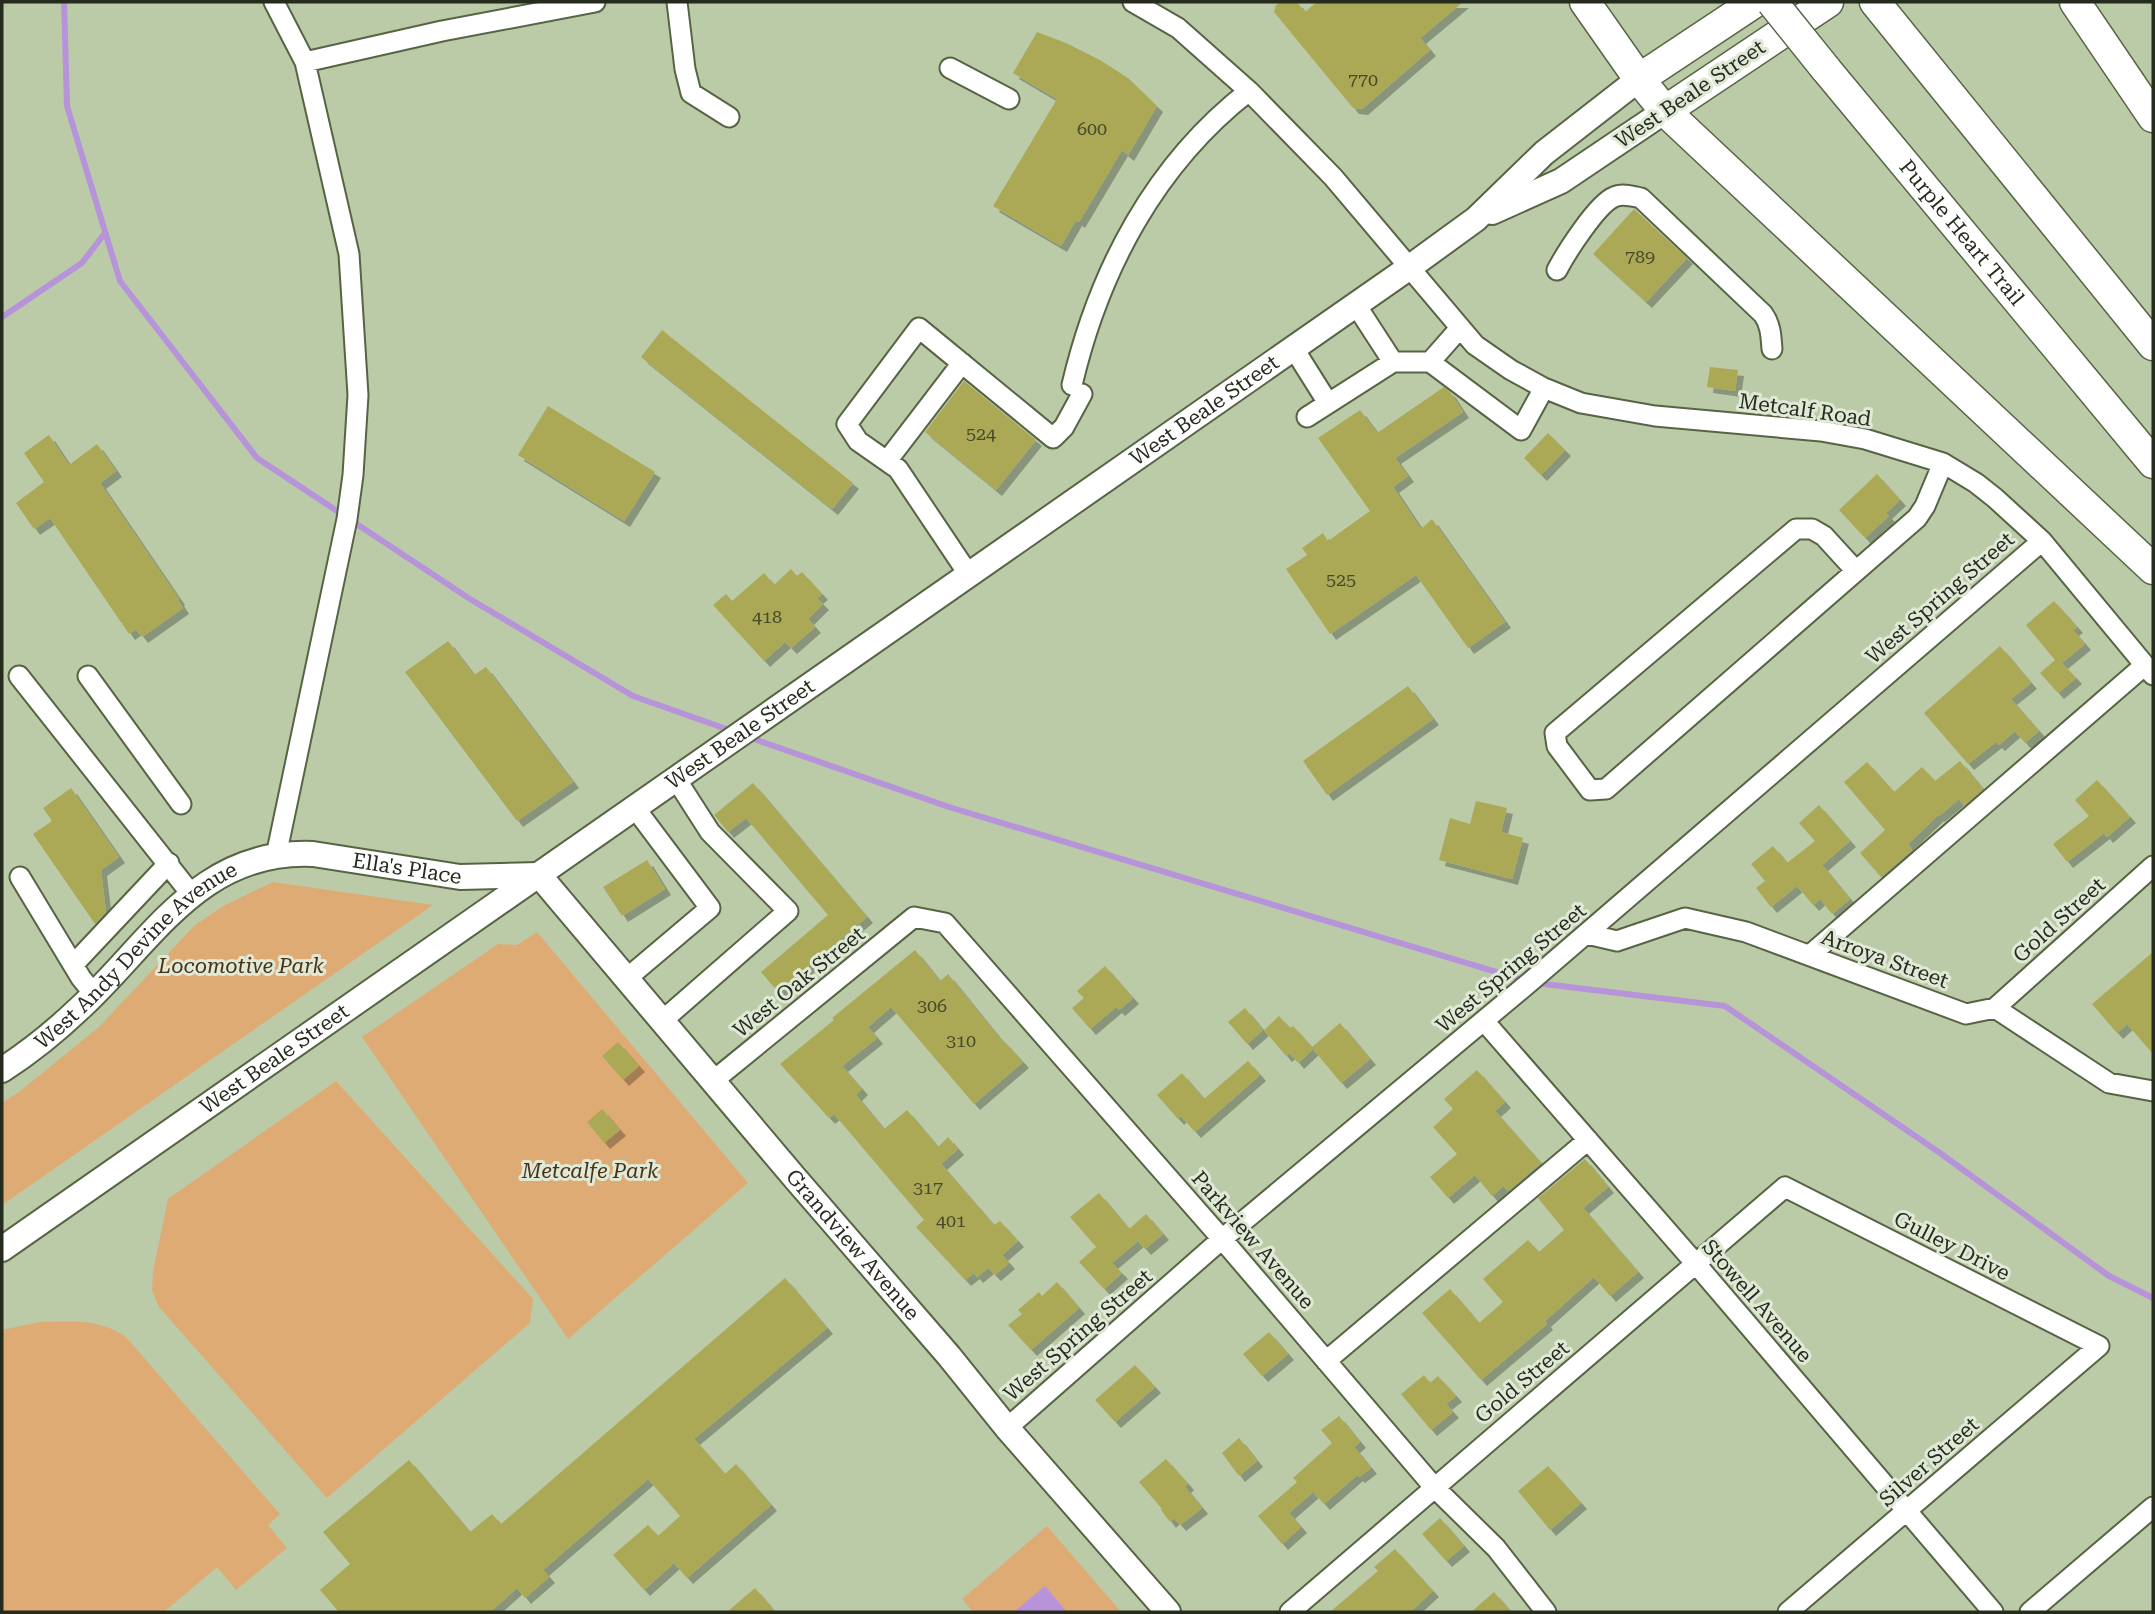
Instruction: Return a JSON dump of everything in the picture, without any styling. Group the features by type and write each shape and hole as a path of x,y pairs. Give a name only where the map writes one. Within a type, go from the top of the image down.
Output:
{"highway":[{"path":"1584,2 1665,111 2153,569"},
{"name":"West Beale Street","path":"1639,79 1755,2"},
{"name":"Purple Heart Trail","path":"1772,2 2153,463"},
{"name":"West Beale Street","path":"1665,111 1828,2"},
{"path":"1875,2 2153,345"},
{"path":"2076,3 2153,117"}],"main road":[{"name":"West Beale Street","path":"2,1249 1410,267 1476,219 1544,153 1639,79"},
{"name":"West Beale Street","path":"1476,219 1561,181 1665,111"},
{"name":"Ella's Place","path":"276,856 313,854 460,877 538,875"},
{"name":"West Andy Devine Avenue","path":"2,1070 81,1007 175,908 223,873 276,856"},
{"name":"Grandview Avenue","path":"538,875 949,1356 1007,1428 1168,1612"}],"street":[{"path":"274,2 305,62 349,254 358,395 354,475 338,564 320,636 276,856"},
{"path":"305,62 442,31 595,2"},
{"path":"677,2 685,69 691,93 729,117"},
{"name":"Metcalf Road","path":"1133,2 1178,28 1250,92 1332,177 1475,345 1511,370 1544,388 1581,403 1655,416 1821,431 1865,439 1943,463 1976,483 2042,541 2149,670"},
{"path":"950,68 1009,99"},
{"path":"969,575 898,469 858,441 847,424 919,328 1053,438 1063,427 1077,389 1093,311 1114,260 1139,216 1164,177 1190,146 1232,105 1250,92"},
{"path":"1557,270 1564,256 1602,206 1615,197 1628,195 1641,198 1763,314 1771,331 1772,349"},
{"path":"1356,305 1393,362"},
{"path":"1430,362 1460,328"},
{"path":"1294,349 1328,403"},
{"path":"1307,417 1393,362 1430,362 1521,430 1544,388"},
{"path":"887,461 962,363"},
{"path":"1856,570 1824,536 1812,528 1796,529 1555,733 1558,746 1590,790 1606,789 1917,518 1926,506 1943,463"},
{"name":"West Spring Street","path":"1007,1428 1222,1239 1587,934 2042,541"},
{"path":"1810,955 2149,670"},
{"path":"19,676 192,895"},
{"path":"88,676 181,804"},
{"path":"662,1021 788,911 710,832 684,773"},
{"path":"626,979 710,908 635,808"},
{"path":"73,965 169,863"},
{"name":"Gold Street","path":"1995,1009 2153,866"},
{"path":"20,877 73,965 94,994"},
{"name":"West Oak Street","path":"713,1082 914,917"},
{"name":"Parkview Avenue","path":"914,917 945,923 1222,1239 1434,1487 1496,1548 1546,1612"},
{"name":"Arroya Street","path":"1587,934 1617,941 1685,918 1746,932 1966,1014 1995,1009"},
{"path":"1995,1009 2109,1083 2153,1091"},
{"name":"Stowell Avenue","path":"1484,1021 1993,1612"},
{"path":"1326,1360 1588,1140"},
{"name":"Gold Street","path":"1290,1612 1785,1187"},
{"name":"Gulley Drive","path":"1785,1187 2099,1346"},
{"name":"Silver Street","path":"1788,1612 2099,1346"},
{"path":"2031,1612 2153,1507"}],"green space":[{"name":"Locomotive Park","path":"273,882 433,905 2,1205 2,1103 99,1027 195,925 225,905"},
{"name":"Metcalfe Park","path":"537,932 748,1183 568,1339 362,1037 498,944 517,945"},
{"path":"336,1081 533,1299 530,1323 327,1498 159,1307 152,1290 153,1271 168,1199"},
{"path":"40,1322 94,1324 125,1336 280,1514 268,1525 287,1548 236,1590 217,1567 164,1612 2,1612 2,1330"},
{"path":"1047,1526 1121,1612 973,1612 962,1599"}],"shaded area":[{"path":"1045,1586 1067,1612 1014,1612"}],"building":[{"path":"1280,2 1297,2 1305,12 1317,2 1463,2 1420,38 1430,50 1362,109 1353,108 1274,12"},
{"path":"1037,32 1100,60 1128,78 1157,106 1128,155 1122,150 1079,222 1076,220 1061,246 993,206 1057,99 1013,73"},
{"path":"1634,209 1687,258 1646,302 1593,254"},
{"path":"662,330 853,483 832,509 641,357"},
{"path":"1710,367 1738,370 1735,391 1707,387"},
{"path":"964,381 1036,440 996,490 925,432"},
{"path":"1444,387 1463,412 1395,458 1408,476 1393,487 1421,529 1432,519 1505,622 1468,648 1416,575 1330,634 1286,569 1307,555 1302,548 1323,533 1328,541 1370,511 1318,438 1360,410 1377,433"},
{"path":"548,406 655,472 624,521 518,455"},
{"path":"1548,433 1565,450 1541,475 1524,458"},
{"path":"49,435 69,465 97,444 116,471 100,483 179,599 183,608 142,637 136,629 129,634 50,518 34,529 16,503 44,482 24,453"},
{"path":"1877,474 1900,500 1886,513 1889,516 1865,538 1839,510"},
{"path":"791,569 797,576 802,572 822,594 817,598 823,604 808,619 815,627 791,648 785,642 764,661 713,605 726,594 732,601 764,573 774,585"},
{"path":"2054,601 2077,627 2073,630 2085,644 2062,663 2076,678 2058,693 2040,673 2055,660 2026,625"},
{"path":"448,641 474,675 486,667 573,782 517,821 405,672"},
{"path":"2000,646 2031,683 2011,699 2039,731 2025,743 2015,731 1999,745 1996,742 1968,764 1924,713"},
{"path":"1408,686 1433,719 1327,795 1303,761"},
{"path":"1960,761 1983,789 1964,806 1959,799 1938,815 1908,844 1912,850 1881,877 1860,853 1885,830 1844,782 1867,762 1894,792 1922,767 1935,781"},
{"path":"2097,780 2130,817 2107,837 2104,833 2067,862 2053,844 2089,816 2075,800"},
{"path":"753,783 867,917 778,992 761,972 828,915 746,818 728,832 714,815"},
{"path":"71,788 119,857 101,870 106,912 95,924 33,834 52,821 43,808"},
{"path":"1476,801 1507,808 1501,832 1523,838 1512,879 1439,860 1450,818 1470,824"},
{"path":"1819,805 1850,841 1822,865 1850,899 1832,914 1820,899 1813,905 1797,886 1771,907 1756,888 1765,881 1751,864 1773,846 1787,863 1815,841 1799,823"},
{"path":"647,860 665,889 622,916 603,887"},
{"path":"915,950 940,981 948,974 1003,1042 1023,1062 974,1104 891,1007 868,1027 877,1038 842,1066 862,1089 856,1095 884,1129 907,1110 938,1147 948,1137 958,1149 941,1164 994,1225 1000,1221 1018,1241 1002,1255 1009,1263 995,1275 988,1268 977,1277 974,1273 965,1280 916,1227 924,1220 834,1114 829,1118 780,1064"},
{"path":"2153,952 2153,1054 2127,1024 2117,1033 2092,1004"},
{"path":"1105,966 1133,998 1119,1010 1116,1007 1090,1029 1072,1008 1084,998 1077,991"},
{"path":"1245,1008 1263,1030 1247,1044 1228,1022"},
{"path":"1279,1016 1290,1028 1293,1026 1312,1047 1340,1023 1370,1059 1341,1083 1313,1049 1298,1063 1290,1053 1286,1056 1264,1030"},
{"path":"618,1042 639,1066 623,1080 602,1056"},
{"path":"1248,1061 1260,1075 1195,1132 1181,1116 1178,1119 1157,1095 1182,1073 1204,1099"},
{"path":"1477,1070 1505,1102 1495,1111 1541,1163 1508,1191 1503,1186 1492,1196 1475,1175 1448,1198 1430,1177 1457,1154 1433,1127 1453,1109 1444,1099"},
{"path":"602,1109 620,1130 604,1143 587,1122"},
{"path":"1585,1159 1608,1187 1583,1208 1638,1272 1610,1296 1594,1277 1545,1321 1547,1324 1481,1380 1422,1313 1450,1289 1479,1323 1503,1302 1483,1279 1528,1240 1539,1252 1564,1230 1538,1198"},
{"path":"1099,1193 1129,1229 1146,1214 1163,1234 1145,1249 1138,1241 1112,1263 1122,1273 1104,1289 1079,1262 1096,1247 1070,1217"},
{"path":"785,1278 827,1328 694,1439 725,1474 736,1464 771,1505 687,1578 674,1563 644,1590 613,1555 648,1525 658,1536 680,1516 648,1479 543,1570 549,1577 525,1598 517,1588 490,1612 339,1612 320,1590 350,1564 323,1532 409,1460 470,1532 492,1514 501,1524"},
{"path":"1057,1282 1079,1308 1031,1350 1008,1325 1022,1314 1018,1310 1039,1292 1042,1296"},
{"path":"1269,1332 1288,1354 1262,1376 1243,1354"},
{"path":"1135,1365 1155,1387 1115,1422 1095,1400"},
{"path":"1424,1375 1430,1383 1438,1376 1456,1396 1446,1404 1453,1412 1431,1430 1401,1394"},
{"path":"1339,1416 1360,1442 1354,1447 1371,1468 1359,1477 1357,1475 1324,1504 1313,1492 1289,1513 1301,1527 1282,1544 1258,1516 1297,1482 1293,1478 1332,1443 1321,1430"},
{"path":"1239,1438 1257,1461 1239,1476 1222,1453"},
{"path":"1166,1459 1188,1484 1185,1487 1202,1508 1180,1525 1174,1518 1170,1522 1139,1482"},
{"path":"1548,1466 1581,1503 1550,1530 1518,1491"},
{"path":"1440,1518 1464,1546 1446,1561 1422,1534"},
{"path":"1395,1549 1433,1591 1410,1612 1330,1612 1378,1571 1374,1567"},
{"path":"755,1588 775,1612 727,1612"},
{"path":"1494,1592 1511,1612 1471,1612"}],"waterway":[{"path":"64,2 67,106 120,281 257,458 470,599 633,696 732,731"},
{"path":"2,317 82,263 105,233"},
{"path":"748,737 949,807 1526,981"},
{"path":"1536,983 1725,1006 1940,1153 2109,1276 2153,1298"}]}
